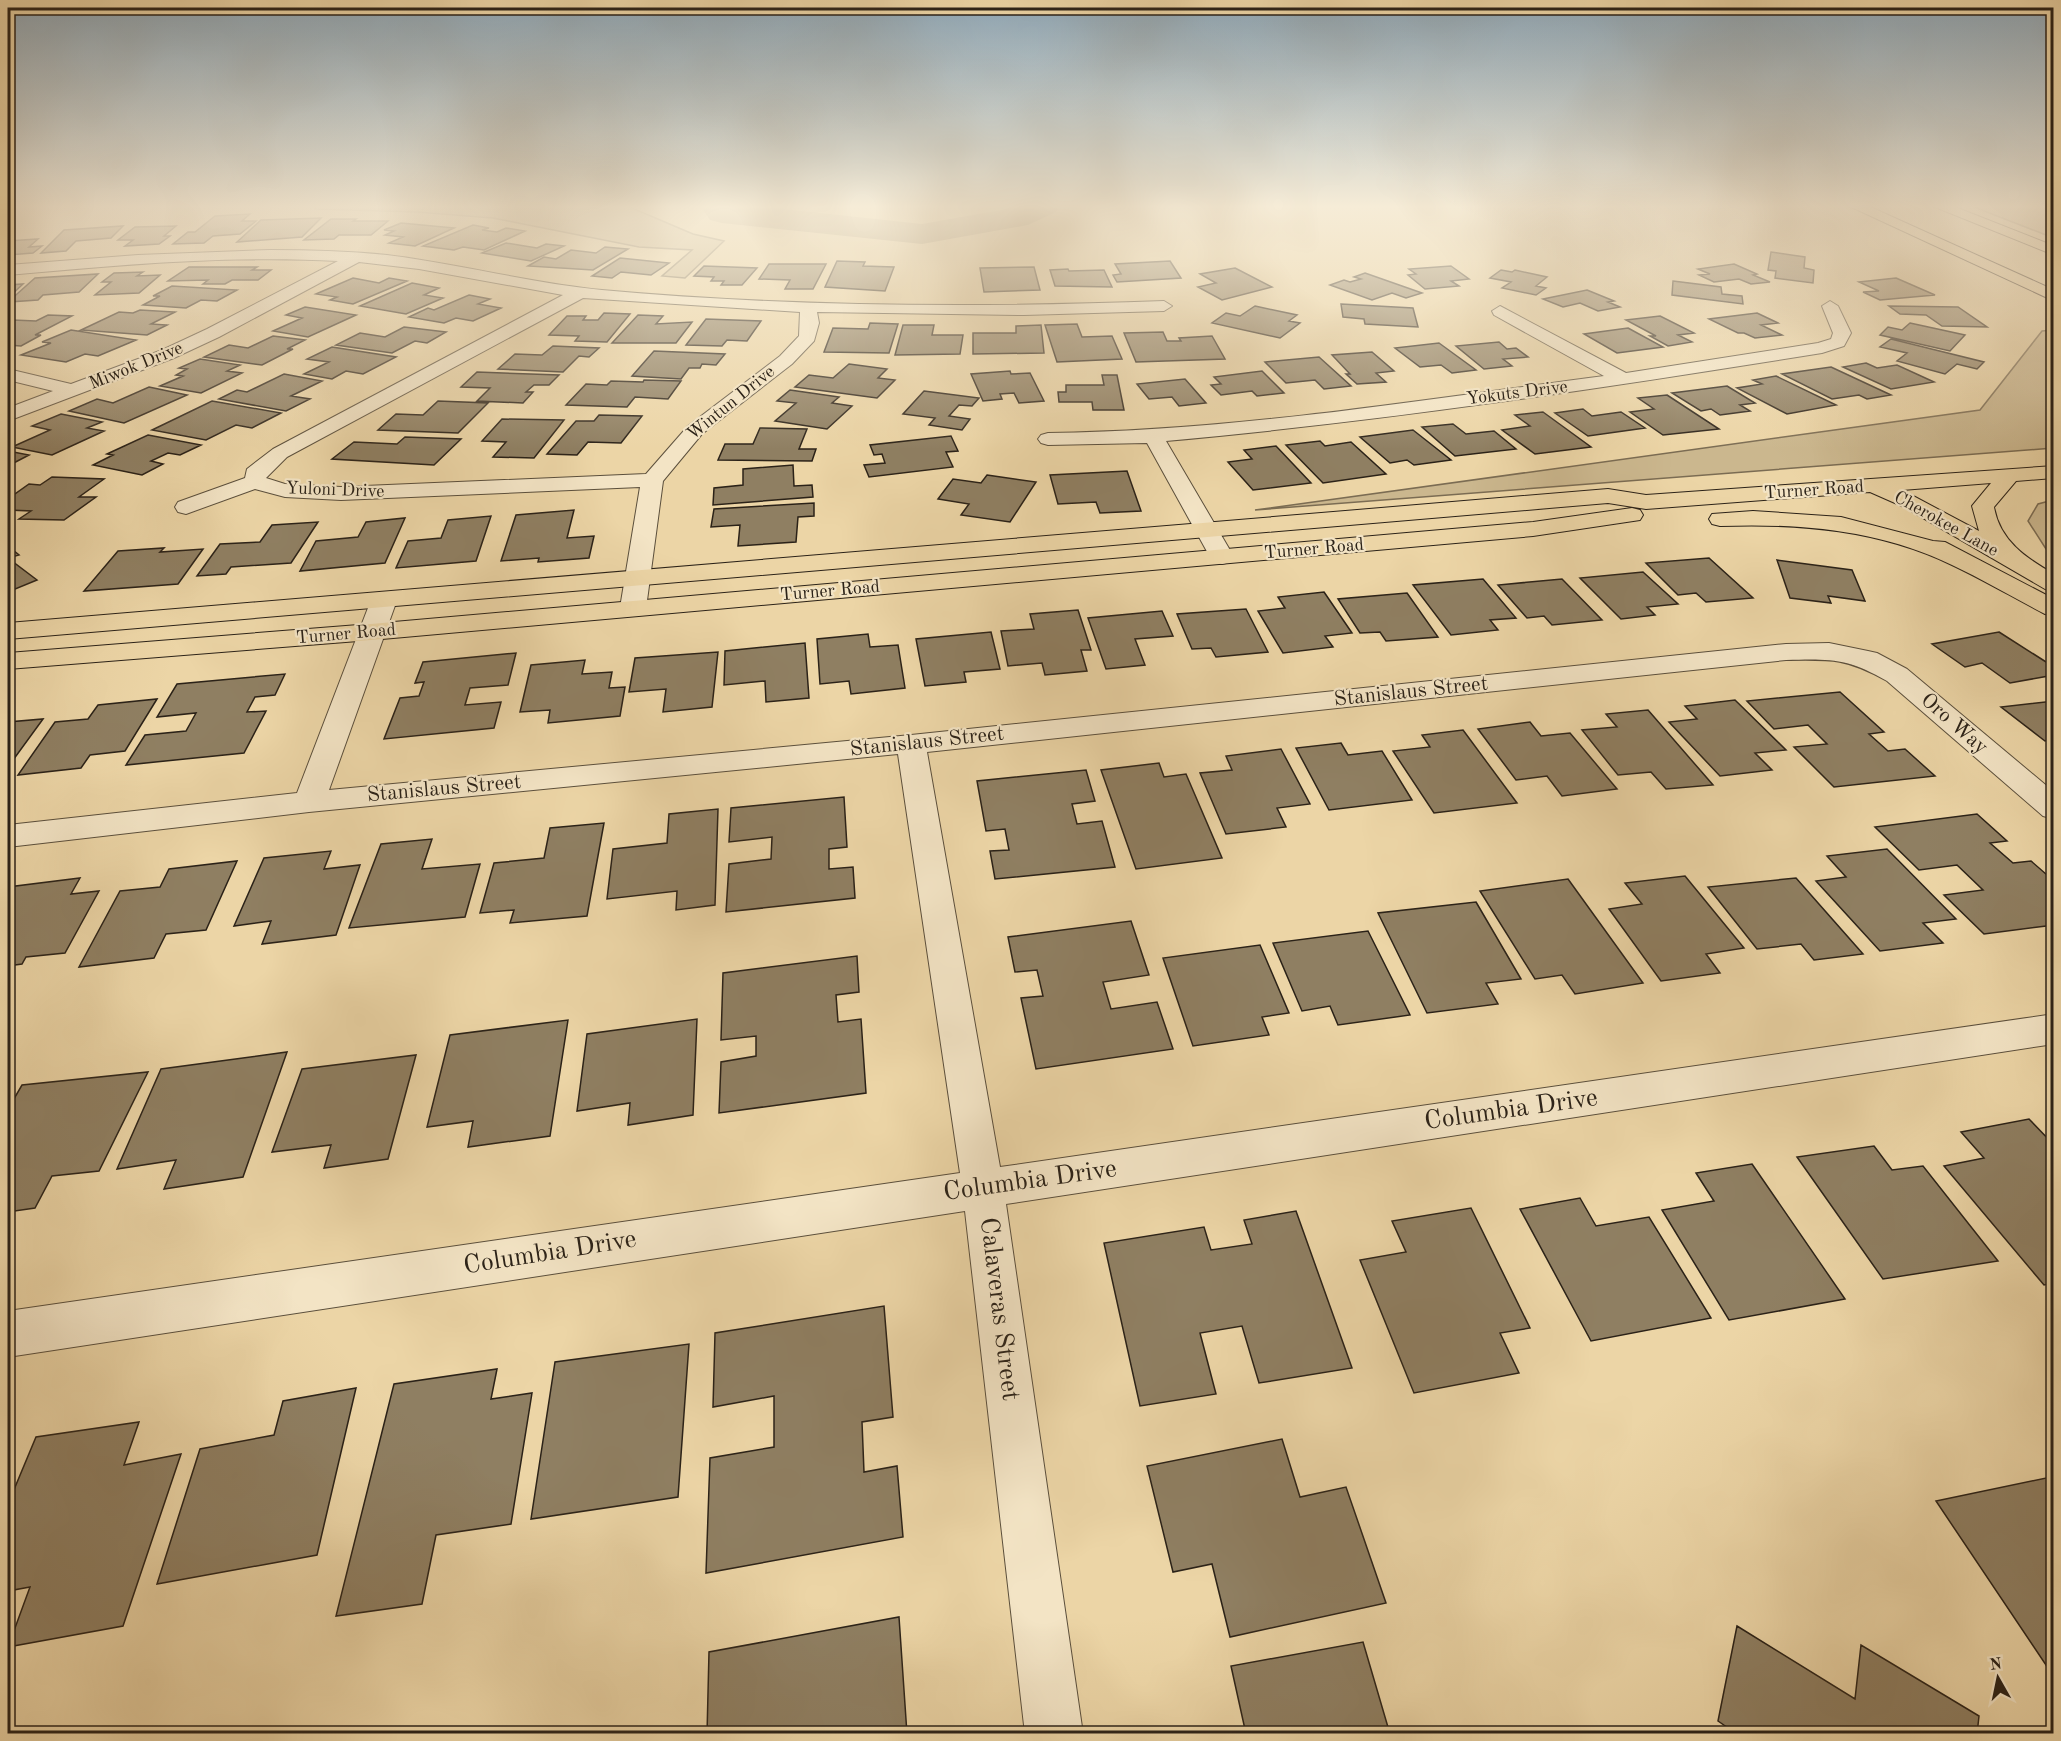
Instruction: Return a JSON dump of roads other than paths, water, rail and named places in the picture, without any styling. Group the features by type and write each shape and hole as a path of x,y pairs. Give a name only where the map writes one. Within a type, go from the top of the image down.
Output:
{"main road":[{"path":"2032,286 2054,296"},
{"name":"Turner Road","path":"8,632 1608,496 1646,502 2054,471"},
{"path":"2010,475 1983,506 1984,522 1997,541 2022,566"},
{"name":"Cherokee Lane","path":"2054,584 1912,502 1875,486 1876,501 1893,518 1957,558 2054,609"},
{"name":"Turner Road","path":"8,662 1533,529 1635,514 1646,502"},
{"path":"1533,529 1750,517 1818,519 1888,533 1957,558"}],"street":[{"name":"Miwok Drive","path":"8,415 149,362 213,333 301,286"},
{"path":"546,286 652,299 808,306 1058,310 1164,306"},
{"name":"Yuloni Drive","path":"580,292 280,453 260,468 255,474 256,481 263,486 335,494 507,490 652,480"},
{"name":"Wintun Drive","path":"652,480 695,430 786,360 808,337 810,323 808,306"},
{"name":"Yokuts Drive","path":"1048,439 1154,437 1252,427 1623,379 1822,348 1838,342 1842,333 1830,306"},
{"path":"1500,311 1623,379"},
{"path":"8,374 74,391"},
{"path":"1154,437 1222,557"},
{"path":"633,608 652,480"},
{"path":"186,507 256,481"},
{"path":"309,802 384,600"},
{"name":"Stanislaus Street","path":"8,836 309,802 911,744 1786,652 1829,651 1847,655"},
{"name":"Oro Way","path":"1847,655 1868,660 1897,675 2054,809"},
{"name":"Calaveras Street","path":"911,744 983,1188 1054,1734"},
{"name":"Columbia Drive","path":"8,1334 2054,1029"}]}
